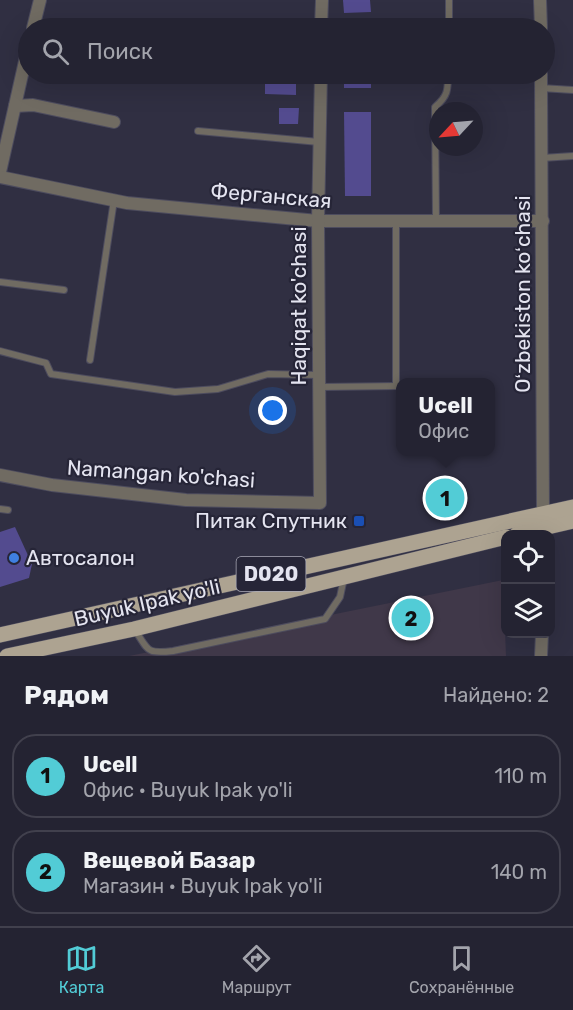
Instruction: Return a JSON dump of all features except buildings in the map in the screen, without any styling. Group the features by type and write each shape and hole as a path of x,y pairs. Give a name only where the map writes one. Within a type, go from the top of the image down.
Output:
{"main road":[{"name":"Buyuk Ipak yo'li","path":"529,530 543,525 573,507"},
{"name":"Buyuk Ipak yo'li","path":"0,635 543,525 573,521"},
{"name":"Buyuk Ipak yo'li","path":"7,656 134,629 501,538"}],"street":[{"path":"36,18 40,0"},
{"path":"321,18 322,0"},
{"path":"540,0 541,18"},
{"path":"0,172 20,84"},
{"name":"Haqiqat ko'chasi","path":"320,502 318,221 321,84"},
{"name":"Oʻzbekiston koʻchasi","path":"541,84 543,525"},
{"path":"15,106 33,105 114,122"},
{"name":"Ферганская","path":"0,177 127,203 318,221 543,221"},
{"name":"Namangan ko'chasi","path":"0,475 52,485 186,500 320,502"},
{"path":"541,656 542,638"}],"lane":[{"path":"449,0 449,18"},
{"path":"436,221 435,107 445,99 448,84"},
{"path":"541,88 573,90"},
{"path":"198,130 319,142"},
{"path":"542,158 573,156"},
{"path":"90,360 114,200"},
{"path":"396,221 398,378"},
{"path":"0,282 64,290"},
{"path":"0,351 46,363 51,374 175,392 218,389 268,374 319,381 396,386"},
{"path":"0,509 8,510"},
{"path":"134,629 148,650 155,653 325,618 340,597 344,577"}],"shaded area":[{"path":"501,580 501,638 505,638 506,656 129,656"}],"place":[{"name":"Ucell","path":"445,498"},
{"name":"Питак Спутник","path":"359,521"},
{"name":"Автосалон","path":"14,558"},
{"name":"Вещевой Базар","path":"411,618"}]}
